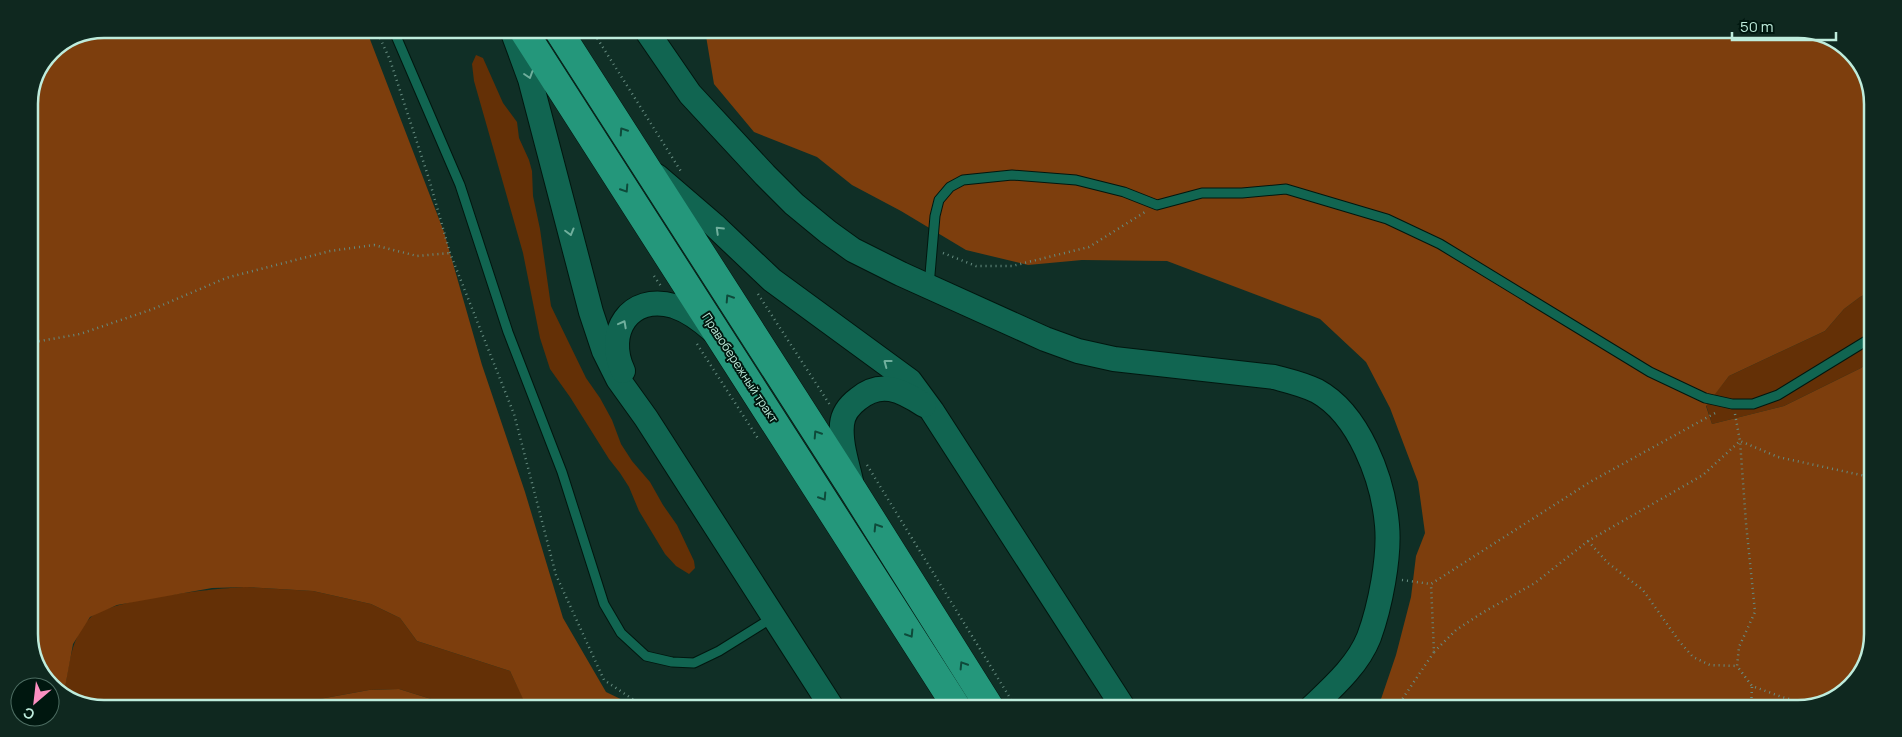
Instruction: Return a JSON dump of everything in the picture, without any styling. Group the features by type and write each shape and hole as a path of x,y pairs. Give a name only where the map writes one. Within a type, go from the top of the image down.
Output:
{"highway":[{"name":"Правобережный тракт","path":"528,38 952,700"},
{"path":"563,38 985,700"}],"street":[{"path":"515,38 530,79 588,303 604,351 618,379 646,418 828,700"},
{"path":"652,38 690,94 765,175 794,204 853,250 1046,339 1078,351 1114,359 1274,377 1300,383 1318,392 1335,406 1364,444 1373,467 1381,493 1387,525 1386,549 1384,577 1368,638 1356,661 1319,700"},
{"path":"644,165 714,225 772,280 910,381 932,410 1118,700"},
{"path":"646,418 619,362 617,336 622,321 634,308 651,303 673,306 696,316 720,338"},
{"path":"853,490 843,445 842,423 849,406 868,391 887,388 907,395 932,410"}],"lane":[{"path":"397,38 460,185 508,332 562,472 604,604 621,634 646,656 672,662 694,663 719,652 774,616"},
{"path":"929,286 938,200 950,187 963,180 1012,176 1076,180 1124,192 1157,205 1202,193 1242,193 1286,189 1387,219 1440,244 1650,372 1705,398 1732,404 1753,404 1778,395 1864,342"}],"path":[{"path":"380,38 393,69 429,179 450,253 514,414 556,576 604,680 634,700"},
{"path":"597,38 657,130 685,178"},
{"path":"932,249 976,266 1012,266 1089,247 1157,205"},
{"path":"38,341 80,334 153,309 226,278 330,252 374,245 417,256 450,253"},
{"path":"756,291 842,423"},
{"path":"1398,579 1431,584 1590,482 1732,404 1740,442 1755,612 1739,647 1737,666 1752,686 1792,700"},
{"path":"1740,442 1778,457 1864,476"},
{"path":"1402,700 1434,652 1456,630 1482,612 1536,583 1588,541 1704,475 1740,442"},
{"path":"867,465 1011,700"},
{"path":"1588,541 1608,563 1643,590 1679,641 1693,657 1710,665 1737,666"},
{"path":"1431,584 1434,652"},
{"path":"1751,700 1752,686"}],"shaded area":[{"path":"369,38 444,232 482,365 525,492 563,618 606,692 623,700 514,700 523,699 510,671 417,641 400,618 371,604 313,591 247,587 212,588 117,605 90,617 73,644 65,687 60,683 60,677 54,677 46,666 38,638 38,104 43,78 57,57 78,43 91,39"},
{"path":"706,38 1807,38 1828,44 1851,63 1861,82 1863,91 1864,295 1844,309 1825,331 1729,376 1706,406 1712,424 1784,406 1864,366 1864,633 1863,646 1858,663 1851,674 1835,688 1815,697 1798,700 1381,700 1396,655 1411,597 1416,556 1425,533 1418,482 1390,408 1366,362 1320,319 1167,261 1082,260 1028,265 966,250 901,211 852,185 817,157 754,132 714,84"},
{"path":"476,55 483,58 503,103 517,122 519,138 529,160 551,306 586,378 612,420 621,444 632,461 650,482 677,525 694,561 695,568 689,574 676,566 665,554 639,511 629,487 550,369 540,338 523,253 474,81 472,64"},
{"path":"1864,295 1864,366 1784,406 1712,424 1706,405 1729,376 1825,331 1844,309"},
{"path":"247,587 313,591 371,604 400,618 417,641 510,671 524,700 436,700 399,689 369,690 314,700 104,700 82,696 65,687 74,644 83,626 90,618 101,611 118,605 164,596"},
{"path":"399,689 436,700 314,700 369,690"}]}
